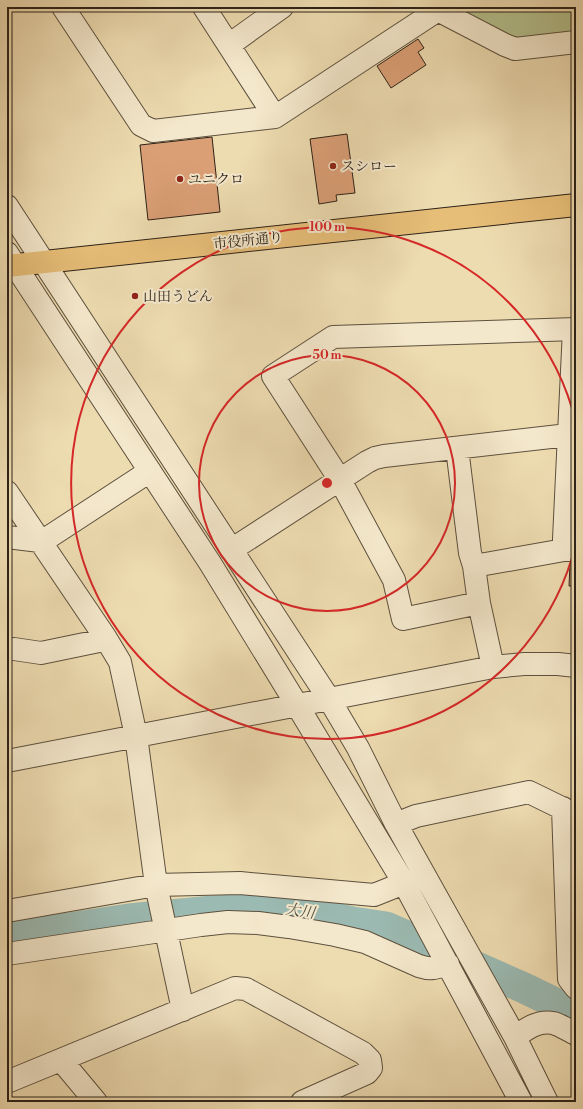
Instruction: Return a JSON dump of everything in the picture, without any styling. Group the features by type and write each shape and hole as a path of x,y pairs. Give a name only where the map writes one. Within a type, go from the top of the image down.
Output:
{"main road":[{"name":"市役所通り","path":"10,261 44,262 576,205"}],"street":[{"path":"63,7 141,125 153,131 275,117 436,8 504,45 515,48 576,42"},
{"path":"204,7 275,117"},
{"path":"229,45 282,7"},
{"path":"7,206 329,699 358,748 396,824 515,1037 547,1102"},
{"path":"10,261 210,563 297,705 404,883 521,1102"},
{"path":"474,566 570,550 564,539 572,436 575,329 333,337 273,376 340,480 394,580 402,619 479,603"},
{"path":"232,550 375,458 572,436"},
{"path":"457,448 470,553 474,566 479,603 493,667"},
{"path":"7,537 40,541 49,537 150,471"},
{"path":"7,492 105,637 120,662 136,736 158,891 183,1010"},
{"path":"14,649 41,653 99,642 105,637"},
{"path":"7,761 493,667 524,664 558,664 576,666"},
{"path":"396,824 416,816 529,792 570,812 569,980 576,988"},
{"path":"7,911 158,891 240,883 374,895 404,883"},
{"path":"7,954 165,927 228,922 258,923 290,927 365,942 426,969 451,970"},
{"path":"7,1082 235,988 246,989 363,1053 370,1060 372,1068 367,1073 302,1102"},
{"path":"515,1037 529,1027 542,1023 553,1023 576,1034"},
{"path":"61,1060 96,1102"}],"green space":[{"path":"450,7 576,7 576,35 513,40"}],"building":[{"path":"418,39 424,48 418,52 426,65 391,88 377,66"},
{"name":"スシロー","path":"347,134 355,193 336,195 337,201 319,204 310,139"},
{"name":"ユニクロ","path":"212,137 220,212 148,220 140,145"},
{"path":"570,564 576,565 576,586 569,586"}],"waterway":[{"name":"大川","path":"7,937 129,919 212,911 288,907 353,922 386,927 524,988 576,1013"}],"place":[{"name":"スシロー","path":"333,166"},
{"name":"ユニクロ","path":"180,179"},
{"name":"山田うどん","path":"135,296"}]}
